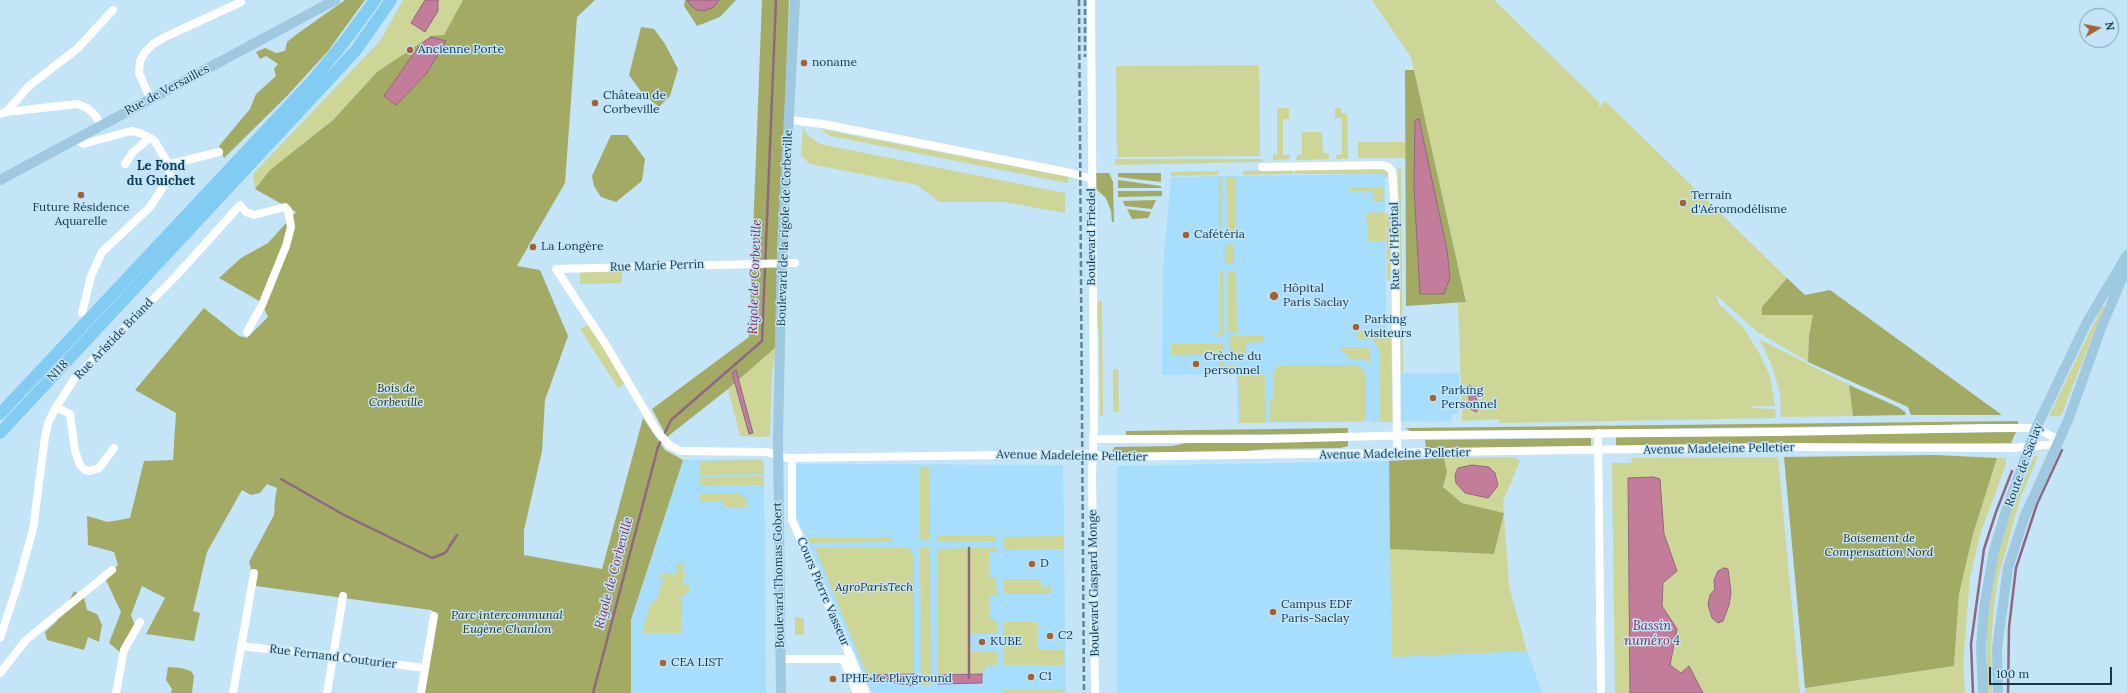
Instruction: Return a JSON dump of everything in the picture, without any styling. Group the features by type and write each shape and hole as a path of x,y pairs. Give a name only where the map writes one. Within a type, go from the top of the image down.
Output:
{"highway":[{"path":"0,414 313,80 375,0"},
{"name":"N118","path":"0,434 356,50 391,0"}],"main road":[{"name":"Rue de Versailles","path":"0,180 77,140 150,98 335,0"},
{"name":"Boulevard de la rigole de Corbeville","path":"778,456 782,263 795,0"},
{"name":"Route de Saclay","path":"1983,693 1981,647 1987,584 1998,536 2028,447 2036,428 2087,322 2127,255"},
{"name":"Route de Saclay","path":"1998,693 1997,648 2008,568 2024,518 2058,442 2127,267"},
{"name":"Boulevard Thomas Gobert","path":"778,456 781,693"}],"street":[{"name":"Boulevard Friedel","path":"1091,0 1092,474"},
{"path":"150,98 139,73 140,61 145,52 165,37 241,2"},
{"path":"2,111 30,86 78,48 113,10"},
{"path":"2,111 77,104 88,108 95,115 101,126"},
{"path":"790,120 831,126 1071,173 1092,179"},
{"path":"77,140 83,144 131,131 140,133 154,140 171,164 171,173 150,207 102,252 91,276 82,313"},
{"path":"125,164 133,152 150,138"},
{"path":"171,164 219,152"},
{"name":"Rue de l'Hôpital","path":"1262,167 1383,165 1392,171 1394,188 1396,454"},
{"name":"Rue Aristide Briand","path":"0,638 28,549 39,493 45,437 56,407 75,378 177,275 240,205 246,212 254,216 285,207 288,210 291,227 286,246 262,305 247,332"},
{"name":"Rue Marie Perrin","path":"669,445 657,431 606,345 556,269 795,263"},
{"path":"56,407 70,414 75,451 80,465 85,470 95,471 99,468 114,448"},
{"name":"Avenue Madeleine Pelletier","path":"1093,439 1268,439 1397,435 2036,428 2058,442"},
{"path":"1598,433 1597,450 1602,693"},
{"name":"Avenue Madeleine Pelletier","path":"669,445 680,451 767,452 778,456 1092,454 1105,458 1779,447 2013,448 2058,442"},
{"name":"Cours Pierre Vasseur","path":"792,465 792,520 866,693"},
{"name":"Boulevard Gaspard Monge","path":"1092,474 1095,693"},
{"path":"0,673 26,640 112,570"},
{"path":"232,693 254,573"},
{"path":"327,693 343,596"},
{"path":"421,693 434,616"},
{"path":"116,693 124,650 140,622"},
{"name":"Rue Fernand Couturier","path":"241,644 248,647 425,668"},
{"path":"780,659 842,659 857,693"}],"shaded area":[{"name":"Hôpital Paris Saclay","path":"1385,174 1387,374 1459,373 1459,414 1452,414 1452,421 1238,423 1236,374 1162,375 1163,267 1171,177"},
{"path":"762,459 764,462 766,693 610,693 610,687 683,460"},
{"path":"1389,461 1392,656 1527,651 1542,693 1117,693 1117,466"},
{"path":"795,464 1063,465 1066,693 872,693 795,513"}],"green space":[{"path":"345,0 365,0 328,51 287,96 224,158 219,146 250,109 256,94 276,76 274,69 278,64 266,56 260,59 256,52 265,48 276,53 285,51 287,42"},
{"path":"403,0 463,0 444,35 377,72 333,120 270,170 255,189 253,174 380,41"},
{"name":"Bois de Corbeville","path":"463,0 595,0 577,17 565,183 517,266 540,270 568,336 545,400 542,451 524,530 524,555 602,569 643,418 665,450 683,460 631,620 631,693 424,693 437,614 431,610 256,586 249,562 274,515 277,488 267,484 260,493 251,495 242,490 207,552 193,611 200,613 194,641 146,634 165,598 142,586 131,615 135,626 121,653 109,643 121,612 105,578 118,565 114,552 88,545 87,516 108,522 130,518 144,461 173,460 176,413 135,390 204,308 239,336 247,338 268,317 261,302 219,278 241,258 268,243 296,212 255,189 270,170 333,120 377,72 431,36 444,35"},
{"path":"685,0 736,0 720,17 697,26 684,6"},
{"path":"762,0 789,0 776,347 728,389 667,437 652,409 749,337"},
{"path":"1372,0 1494,0 1599,102 1599,108 1605,101 1787,278 1762,307 1762,315 1814,315 1809,336 1808,362 1756,331 1715,294 1719,304 1744,328 1760,355 1770,376 1775,406 1751,406 1751,408 1776,409 1775,418 1499,423 1499,419 1462,421 1458,303 1466,302 1411,57"},
{"path":"641,27 654,29 665,44 678,69 670,96 659,107 642,93 629,75"},
{"path":"1259,65 1260,156 1117,157 1116,66"},
{"path":"1405,70 1414,70 1466,302 1406,306"},
{"path":"1277,108 1289,108 1289,119 1283,119 1283,155 1290,155 1290,159 1273,160 1273,154 1277,154"},
{"path":"1335,108 1341,108 1341,113 1347,113 1348,159 1336,159 1336,155 1342,154 1342,118 1335,118"},
{"path":"803,127 808,136 820,144 1065,193 1065,213 1005,202 939,202 917,185 810,164 801,156"},
{"path":"820,129 1069,177 1067,183 830,136"},
{"path":"1302,132 1322,132 1323,153 1329,154 1329,159 1296,160 1297,155 1302,155"},
{"path":"611,135 627,135 645,159 642,181 616,202 601,197 594,186 592,176"},
{"path":"1358,142 1406,142 1405,158 1358,158"},
{"path":"1115,159 1262,159 1262,162 1115,165"},
{"path":"1401,168 1403,373 1401,373 1398,169"},
{"path":"1382,169 1388,172 1389,177 1385,177 1385,174 1295,174 1295,170"},
{"path":"1293,170 1293,174 1243,175 1243,171"},
{"path":"1218,171 1218,175 1171,176 1171,172"},
{"path":"1096,173 1109,173 1113,182 1114,222 1112,222 1111,211 1106,198 1096,189"},
{"path":"1118,173 1161,173 1161,182 1118,177"},
{"path":"1219,177 1222,177 1222,239 1219,239"},
{"path":"1226,177 1235,177 1235,239 1228,239"},
{"path":"1118,180 1161,186 1161,188 1118,188"},
{"path":"1350,187 1384,188 1384,202 1373,202 1373,191 1350,191"},
{"path":"1118,191 1162,191 1162,196 1118,197"},
{"path":"1156,200 1152,209 1125,206 1123,201"},
{"path":"1127,209 1151,212 1148,218 1132,219"},
{"path":"1385,212 1386,241 1368,241 1366,213"},
{"path":"1386,213 1390,216 1391,278 1387,281"},
{"path":"1234,244 1234,264 1225,264 1225,245"},
{"path":"580,270 622,270 622,283 580,284"},
{"path":"1220,272 1223,272 1224,336 1213,336 1213,334 1220,334"},
{"path":"1228,272 1236,272 1237,333 1228,332"},
{"path":"1787,278 1805,295 1830,290 2002,415 1911,415 1908,407 1808,362 1809,336 1813,315 1762,315 1762,307"},
{"path":"1102,301 1103,416 1100,416 1099,331 1097,324 1096,302"},
{"path":"2102,306 2104,307 2061,416 2049,416"},
{"path":"591,323 628,381 618,388 580,329"},
{"path":"1358,332 1388,332 1391,335 1393,422 1380,422 1379,348 1373,340 1358,339"},
{"path":"1263,335 1264,342 1246,343 1246,357 1229,357 1229,336"},
{"path":"1759,339 1849,385 1853,416 1781,417 1780,392 1770,361"},
{"path":"1172,343 1224,343 1224,365 1237,365 1237,373 1219,373 1219,354 1172,355"},
{"path":"776,347 772,374 770,434 768,437 740,436 728,389"},
{"path":"1338,347 1369,347 1371,365 1365,359 1350,359"},
{"path":"1356,365 1360,367 1366,375 1366,421 1270,422 1270,400 1274,400 1274,375 1272,375 1278,366"},
{"path":"1113,369 1118,369 1119,411 1113,412"},
{"path":"1263,373 1263,375 1265,375 1265,423 1240,423 1238,375"},
{"path":"1849,385 1898,407 1905,412 1906,415 1853,416"},
{"path":"2018,421 2018,424 1412,432 1405,428"},
{"path":"1348,428 1348,434 1126,435 1126,431"},
{"path":"2016,432 2011,443 1616,446 1616,437"},
{"path":"1591,438 1591,448 1426,449 1425,440"},
{"path":"1348,441 1348,446 1340,448 1266,449 1238,452 1116,453 1112,451 1115,447 1172,446 1191,442"},
{"name":"Boisement de Compensation Nord","path":"1936,455 1997,458 1973,534 1959,594 1954,666 1805,688 1784,457"},
{"path":"2034,456 2038,456 2020,499 1998,578 1991,645 1992,693 1987,693 1987,628 1991,589 1998,555 2009,517"},
{"path":"1514,457 1520,461 1503,501 1504,513 1462,503 1443,487 1447,472 1444,458"},
{"path":"1778,457 1800,693 1615,693 1612,463 1631,463 1632,458"},
{"path":"1444,458 1447,472 1443,487 1462,503 1504,513 1494,554 1390,549 1389,461"},
{"path":"1997,458 2006,458 2006,464 1981,532 1970,577 1963,665 1965,693 1805,693 1805,688 1954,666 1959,594 1973,534"},
{"path":"762,460 764,474 699,475 700,461"},
{"path":"920,467 929,467 930,540 920,540"},
{"path":"764,476 764,485 704,486 700,483 699,477"},
{"path":"738,493 746,498 747,507 724,507 724,501 700,502 700,494"},
{"path":"1504,513 1509,586 1527,651 1392,657 1390,549 1494,554"},
{"path":"937,536 996,536 996,541 937,542"},
{"path":"1064,536 1064,549 1003,550 1003,537"},
{"path":"892,537 892,542 810,543 807,538"},
{"name":"AgroParisTech","path":"996,547 997,552 989,552 989,577 996,577 997,595 989,596 989,619 997,621 997,633 970,634 971,652 997,652 997,665 987,666 982,674 938,675 938,549"},
{"name":"AgroParisTech","path":"815,548 909,548 914,557 914,674 867,675"},
{"path":"920,548 930,548 931,685 921,685"},
{"path":"677,564 683,564 683,573 685,574 682,584 689,585 690,591 682,596 681,633 642,633 651,601 655,602 664,579 659,577 661,573 677,574"},
{"path":"1004,579 1040,579 1041,587 1051,586 1050,594 1004,594"},
{"path":"74,591 84,597 87,610 97,614 102,625 99,642 88,637 84,650 47,640 45,632 57,621 60,607 69,601"},
{"path":"795,617 802,617 804,620 804,635 795,635"},
{"path":"1003,622 1037,622 1037,650 1064,650 1064,665 1003,665"},
{"path":"168,667 181,668 191,671 194,676 192,693 171,693 172,689 166,680"},
{"path":"1063,689 1063,693 1003,693 1003,690"}],"water":[{"path":"425,0 438,0 438,11 425,32 411,23"},
{"path":"687,0 719,0 714,7 704,11 697,10 691,6"},
{"path":"431,37 446,41 427,73 396,105 384,96 420,45"},
{"path":"1419,119 1447,250 1450,277 1444,294 1420,294 1414,188 1415,120"},
{"path":"736,370 753,433 749,434 732,373"},
{"path":"1469,385 1474,388 1479,409 1476,412 1469,408"},
{"path":"1472,465 1489,467 1495,473 1498,486 1488,498 1465,493 1456,483 1455,475 1458,468"},
{"name":"Bassin numéro 4","path":"1653,477 1660,479 1664,534 1677,571 1663,583 1662,606 1677,629 1670,665 1681,673 1689,666 1703,693 1630,693 1628,478"},
{"path":"1724,568 1728,569 1731,592 1729,605 1723,621 1718,623 1712,618 1708,605 1710,595 1715,589 1714,580 1718,571"},
{"path":"914,674 914,686 878,680 877,678 877,675"},
{"path":"982,674 982,683 938,684 938,675"}],"waterway":[{"name":"Rigole de Corbeville","path":"593,693 658,447 671,420 762,341 776,0"},
{"path":"2008,693 2009,627 2016,568 2037,504 2062,450"},
{"path":"1973,693 1971,644 1984,549 1996,512 2012,471"},
{"path":"281,479 344,515 432,558 445,553 448,549"},
{"path":"449,547 457,535"},
{"path":"969,548 969,678"},
{"path":"862,679 879,679"}],"railway":[{"path":"1079,0 1084,693"},
{"path":"1085,0 1085,57"}],"place":[{"name":"Ancienne Porte","path":"410,50"},
{"name":"noname","path":"804,63"},
{"name":"Château de Corbeville","path":"595,103"},
{"name":"Future Résidence Aquarelle","path":"81,195"},
{"name":"Terrain d'Aéromodélisme","path":"1683,203"},
{"name":"Cafétéria","path":"1186,235"},
{"name":"La Longère","path":"533,247"},
{"name":"Hôpital Paris Saclay","path":"1274,296"},
{"name":"Parking visiteurs","path":"1356,327"},
{"name":"Crèche du personnel","path":"1196,364"},
{"name":"Parking Personnel","path":"1433,398"},
{"name":"D","path":"1032,564"},
{"name":"Campus EDF Paris-Saclay","path":"1273,612"},
{"name":"C2","path":"1050,636"},
{"name":"KUBE","path":"982,642"},
{"name":"CEA LIST","path":"663,663"},
{"name":"C1","path":"1031,677"},
{"name":"IPHE Le Playground","path":"833,679"}],"district":[{"name":"Le Fond du Guichet","path":"161,174"}],"park label":[{"name":"Parc intercommunal Eugène Chanlon","path":"507,623"}]}
